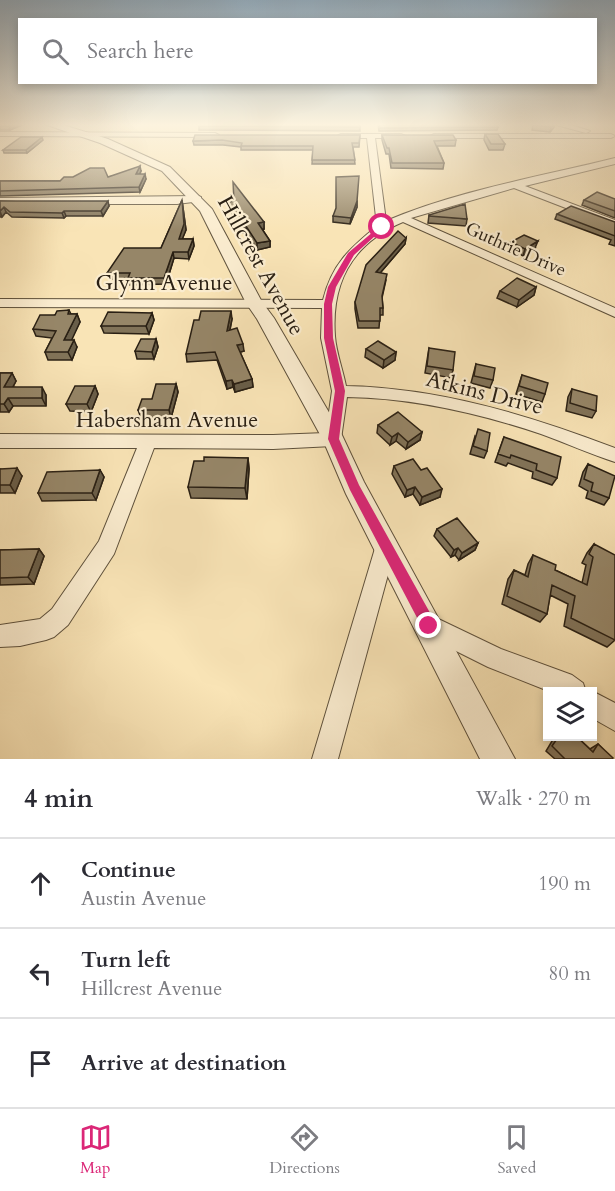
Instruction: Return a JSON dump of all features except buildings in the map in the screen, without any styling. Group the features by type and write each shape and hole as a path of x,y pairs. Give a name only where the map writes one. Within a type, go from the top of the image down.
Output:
{"street":[{"name":"Hillcrest Avenue","path":"147,159 166,169 198,199 214,222 254,303 265,318 333,439 354,487 498,759"},
{"path":"374,159 382,227"},
{"path":"333,439 340,391 328,338 328,304 332,287 346,260 382,227 402,218 447,202 615,161"},
{"path":"515,185 615,224"},
{"path":"0,201 198,199"},
{"name":"Guthrie Drive","path":"402,218 615,313"},
{"name":"Glynn Avenue","path":"0,303 328,304"},
{"name":"Atkins Drive","path":"340,391 371,390 437,400 574,439 615,455"},
{"name":"Habersham Avenue","path":"0,441 273,442 333,439"},
{"path":"0,636 20,635 46,629 60,617 108,547 148,441"},
{"path":"325,759 386,545"},
{"path":"429,626 496,659 567,687"},
{"path":"597,706 615,718"}],"route":[{"path":"382,227 351,254 342,266 332,287 328,304 328,338 340,391 333,439 354,487 429,626"}]}
